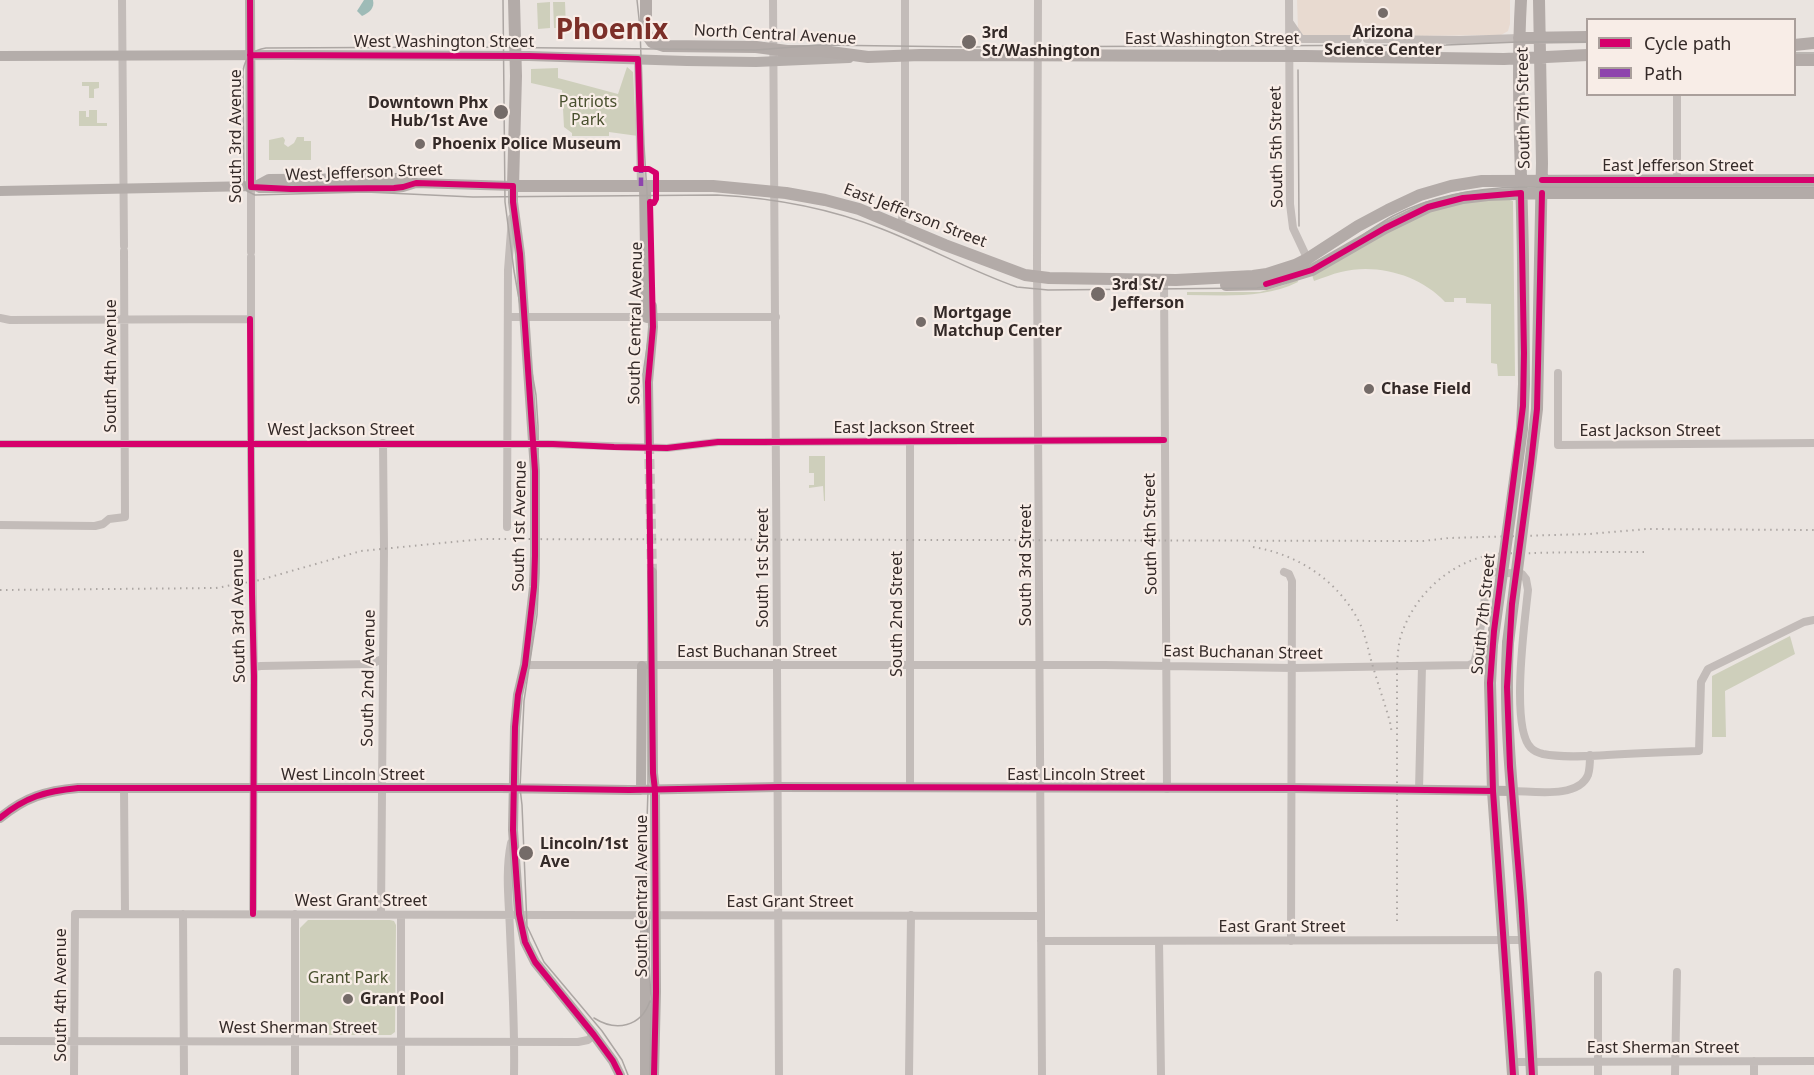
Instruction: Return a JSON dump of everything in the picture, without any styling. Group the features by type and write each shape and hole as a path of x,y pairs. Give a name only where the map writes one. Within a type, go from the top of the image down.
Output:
{"main road":[{"name":"South 3rd Avenue","path":"250,0 254,187"},
{"name":"South 1st Avenue","path":"514,0 513,202 520,254 536,471 536,555 525,665 518,695 515,727 514,915"},
{"name":"North Central Avenue","path":"646,0 646,33 649,39 656,44 773,55 833,51 868,57"},
{"name":"South 7th Street","path":"1513,1069 1493,790 1490,683 1492,645 1522,429 1524,374 1519,58 1521,0"},
{"name":"South 7th Street","path":"1532,1075 1507,706 1508,643 1536,418 1542,193 1539,0"},
{"path":"1519,38 1586,37"},
{"path":"1796,43 1814,43"},
{"name":"West Washington Street","path":"0,56 515,56 657,60 773,55"},
{"name":"East Washington Street","path":"868,57 1038,55 1519,58 1586,55"},
{"path":"1796,60 1814,60"},
{"name":"East Jefferson Street","path":"1309,265 1358,226 1420,195 1451,186 1482,181 1521,180 1814,180"},
{"name":"West Jefferson Street","path":"0,191 254,187 394,188 416,183 645,186"},
{"path":"645,186 649,253 648,317"},
{"name":"East Jefferson Street","path":"645,186 715,186 774,191 825,200 859,209 1010,270 1038,277 1170,279 1205,284 1243,285 1266,284 1428,207 1463,198 1521,193 1814,193"},
{"name":"South Central Avenue","path":"647,446 648,317"},
{"name":"South Central Avenue","path":"652,572 648,666 655,790 649,915 656,992 654,1075"},
{"path":"641,790 648,666"},
{"name":"East Lincoln Street","path":"641,790 778,787 1292,788 1512,791"},
{"name":"West Lincoln Street","path":"0,818 31,797 78,788 641,790"},
{"path":"514,915 535,962 594,1035 620,1075"},
{"path":"645,1075 649,915"}],"street":[{"name":"South 4th Avenue","path":"0,525 95,526 104,524 109,519 125,517 122,0"},
{"name":"South 1st Street","path":"773,0 780,915 779,1075"},
{"path":"900,225 905,207 905,0"},
{"name":"South 3rd Street","path":"1038,0 1042,1075"},
{"name":"South 5th Street","path":"1289,0 1290,204 1293,228 1309,265"},
{"name":"East Washington Street","path":"1289,21 1301,39 1358,39"},
{"path":"1367,39 1519,38"},
{"path":"638,59 641,169 645,186"},
{"path":"1677,96 1677,179"},
{"name":"South 3rd Avenue","path":"253,914 254,668 250,319 254,187"},
{"name":"South 1st Avenue","path":"507,527 511,444 508,270 513,202"},
{"name":"South 4th Street","path":"1167,789 1164,440 1170,279"},
{"path":"508,317 776,317"},
{"path":"0,318 10,320 250,319"},
{"name":"East Jackson Street","path":"1558,373 1558,445 1814,443"},
{"name":"East Jackson Street","path":"647,446 667,448 718,442 1164,440"},
{"name":"South 2nd Street","path":"910,441 910,788"},
{"name":"West Jackson Street","path":"0,444 382,443 647,446"},
{"name":"South 2nd Avenue","path":"381,914 384,548 382,443"},
{"path":"1284,572 1289,574 1292,581 1291,940"},
{"name":"East Buchanan Street","path":"525,665 1293,668 1469,665 1474,663 1488,576 1493,572 1522,574 1526,579 1528,590 1521,681 1521,718 1524,737 1538,753 1590,756"},
{"path":"1590,756 1699,751 1701,682 1708,669 1804,622 1814,620"},
{"path":"254,668 371,664 382,659"},
{"path":"1419,790 1422,666"},
{"name":"East Lincoln Street","path":"1512,791 1564,791 1575,788 1588,775 1590,756"},
{"path":"124,788 124,913"},
{"name":"West Grant Street","path":"75,915 124,913 649,915"},
{"path":"183,914 184,1075"},
{"path":"295,914 295,1075"},
{"name":"South 4th Avenue","path":"74,1075 75,915"},
{"path":"401,915 401,1075"},
{"path":"514,915 514,1075"},
{"name":"East Grant Street","path":"649,915 1041,916"},
{"path":"909,1075 911,915"},
{"name":"East Grant Street","path":"1041,941 1523,940"},
{"path":"1159,941 1161,1075"},
{"path":"1675,1075 1677,972"},
{"path":"1599,975 1599,1075"},
{"name":"West Sherman Street","path":"0,1041 578,1042 588,1040 594,1035"},
{"path":"1754,1061 1754,1075"},
{"name":"East Sherman Street","path":"1513,1069 1531,1062 1814,1061"}],"green space":[{"path":"550,2 550,28 538,29 537,3"},
{"path":"553,2 565,2 566,28 554,28"},
{"name":"Patriots Park","path":"627,67 633,72 638,136 609,132 609,136 572,136 572,133 564,127 562,90 531,83 531,69 558,68 558,78 618,94"},
{"path":"82,82 99,82 99,88 94,89 94,98 89,98 89,86 82,86"},
{"path":"89,110 97,110 97,123 107,123 107,126 79,126 79,111 86,111 86,117 89,117"},
{"path":"283,137 284,144 288,147 297,137 304,137 304,141 311,141 311,160 269,160 269,140"},
{"path":"1507,199 1513,201 1515,376 1498,376 1497,364 1491,363 1491,304 1466,303 1466,298 1454,298 1454,302 1445,302 1411,278 1383,270 1355,270 1314,281 1312,275 1409,218 1463,201"},
{"path":"1297,279 1298,282 1285,287 1258,294 1187,295 1187,292 1260,292"},
{"path":"809,456 825,456 825,501 823,486 809,488 809,485 814,485 814,473 809,473"},
{"path":"1790,636 1795,654 1725,691 1726,737 1712,737 1712,676"},
{"name":"Grant Park","path":"308,920 394,921 396,925 395,1032 391,1035 305,1035 302,1033 300,1029 300,928"}],"shaded area":[{"path":"1297,0 1510,0 1510,24 1508,31 1501,35 1309,37 1303,35 1298,29"}],"water":[{"path":"364,0 373,0 373,5 369,12 362,16 357,11"}],"tunnel":[{"path":"649,444 652,572"}],"tram line":[{"path":"503,0 505,202 514,271 536,395 538,426 537,615 524,701 520,788 527,926 544,962 602,1031 622,1060 628,1075"},
{"path":"637,0 648,209 650,327 643,374 646,443"},
{"path":"1586,42 1446,45 969,47 818,45 756,50 463,47 266,48 250,55 243,71 244,181 247,191 255,195 366,192 473,197 717,195 759,199 801,205 842,215 899,236 1017,287 1048,290 1257,288 1271,285 1306,273 1393,216 1439,198 1471,191 1521,187 1814,187"},
{"path":"1796,53 1814,53"},
{"path":"1298,70 1299,226"},
{"path":"648,572 646,850 651,998 650,1075"},
{"path":"594,1018 611,1025 627,1024 641,1017 650,1001"}],"railway":[{"path":"0,590 216,588 260,580 361,551 483,539 1423,541 1449,538 1589,534 1647,529 1814,530"},
{"path":"1253,547 1269,550 1299,562 1325,579 1347,602 1363,632 1392,734"},
{"path":"1397,921 1398,648 1401,634 1417,604 1426,592 1449,572 1475,559 1490,555 1645,552"}],"marked path":[{"path":"641,164 641,186"}],"cycle path":[{"path":"250,0 251,187 394,188 416,183 513,186 535,471 534,587 515,727 513,830 519,914 525,942 535,962 594,1035 620,1075"},
{"path":"250,55 529,56 638,59 641,169"},
{"path":"636,169 649,169 656,173 656,199 654,203 650,202 653,327 648,382 655,790 654,1075"},
{"path":"1542,180 1814,180"},
{"path":"1266,284 1312,270 1385,228 1428,207 1463,198 1521,193 1523,406 1494,631 1490,683 1493,791 1513,1075"},
{"path":"1532,1075 1510,767 1507,687 1512,604 1537,409 1542,193"},
{"path":"250,319 254,676 253,914"},
{"path":"0,444 553,444 667,448 718,442 1164,440"},
{"path":"0,818 36,796 78,788 629,790 778,787 1292,788 1493,791"}],"place":[{"name":"Arizona Science Center","path":"1383,13"},
{"name":"3rd St/Washington","path":"969,42"},
{"name":"Downtown Phx Hub/1st Ave","path":"501,112"},
{"name":"Phoenix Police Museum","path":"420,144"},
{"name":"3rd St/ Jefferson","path":"1098,294"},
{"name":"Mortgage Matchup Center","path":"921,322"},
{"name":"Chase Field","path":"1369,389"},
{"name":"Lincoln/1st Ave","path":"526,853"},
{"name":"Grant Pool","path":"348,999"}],"district":[{"name":"Phoenix","path":"612,31"}]}
